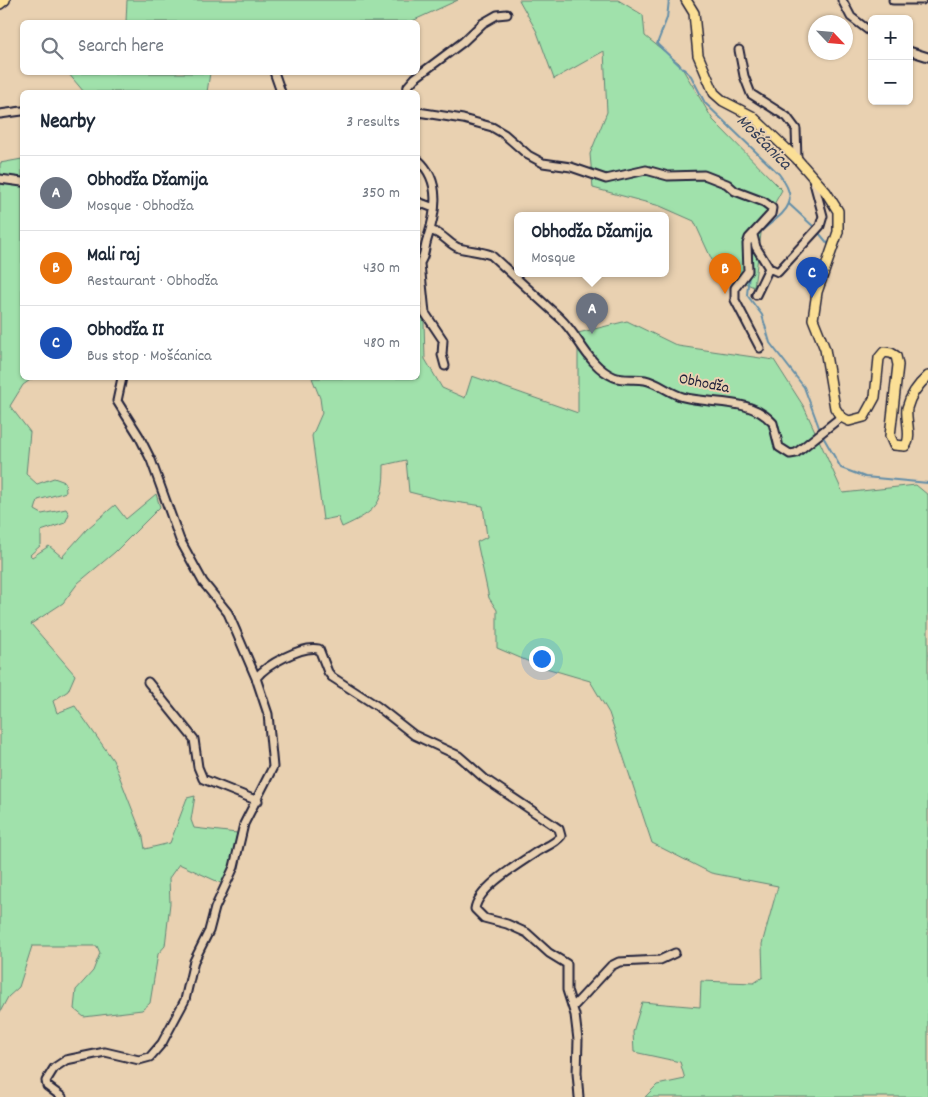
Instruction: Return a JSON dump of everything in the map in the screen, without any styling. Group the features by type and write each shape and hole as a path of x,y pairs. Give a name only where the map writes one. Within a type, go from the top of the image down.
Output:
{"main road":[{"path":"0,4 5,0"},
{"path":"686,0 694,13 698,55 714,94 723,101 752,116 797,159 834,203 840,221 836,242 817,292 813,319 825,349 835,408 841,418 853,421 864,417 875,397 879,358 884,352 891,353 896,356 898,365 890,436 891,442 894,445 904,446 908,439 907,407 912,396 928,376"}],"street":[{"path":"842,0 851,17 868,30"},
{"path":"893,0 922,0"},
{"path":"420,74 463,42 484,23 497,15 507,14"},
{"path":"738,50 744,76 751,94 787,117 796,129 797,159"},
{"path":"913,52 928,57"},
{"path":"275,75 280,90"},
{"path":"407,90 408,86 419,75"},
{"path":"0,114 20,111"},
{"path":"420,112 462,119 492,127 538,161 571,167 598,177 606,179 646,170 668,176 704,174 727,184 735,191 764,202 772,208 771,214 747,244 748,271 735,288 735,300 760,348"},
{"path":"420,162 424,165 434,183 436,195 432,231 420,261"},
{"path":"753,235 756,247 769,268 778,272 820,226 823,216 812,176"},
{"path":"0,179 20,182"},
{"path":"420,203 434,208"},
{"name":"Obhodža","path":"432,231 440,233 458,248 477,250 490,255 514,277"},
{"path":"756,295 769,268"},
{"path":"420,272 425,313 443,340 442,355 445,366"},
{"name":"Obhodža","path":"514,277 571,329 591,359 614,377 656,383 682,397 719,401 751,409 773,424 779,447 790,454 796,453 841,418"},
{"path":"62,1097 47,1086 46,1081 54,1068 66,1060 99,1052 139,1060 150,1057 162,1043 185,1000 194,961 209,931 215,908 234,867 244,824 258,801 273,767 268,714 256,678 228,613 203,582 180,540 151,460 118,401 122,380"},
{"path":"256,678 262,670 294,653 315,648 319,649 328,672 332,677 385,712 414,735 459,756 485,779 537,812 559,830 561,836 557,841 535,853 482,893 474,909 484,918 507,924 527,933 549,953 567,964 567,990 573,1007 578,1040 577,1073 579,1097"},
{"path":"148,682 194,740 198,767 203,779 258,801"},
{"path":"573,1007 611,966 619,962 660,960 675,953"}],"green space":[{"path":"127,0 458,0 414,20 126,20"},
{"path":"519,0 618,0 643,15 645,36 679,63 713,120 782,190 762,226 754,287 717,271 694,221 660,206 593,188 590,154 607,112 604,51 554,79 537,32"},
{"path":"70,75 210,75 207,90 82,90"},
{"path":"20,159 20,380 30,380 23,385 10,406 30,432 26,474 37,484 54,478 65,482 66,492 38,500 35,510 42,514 66,509 69,514 65,523 41,531 41,545 30,555 32,557 49,546 62,557 87,529 115,505 126,519 156,494 160,507 115,552 78,583 63,603 31,624 75,675 68,691 53,701 57,713 75,706 113,760 143,837 145,849 170,843 187,798 195,796 191,820 194,828 237,833 232,861 223,884 179,864 169,878 170,903 165,946 158,954 150,1003 142,1010 84,1017 74,1009 76,990 93,971 100,953 97,946 32,946 19,987 8,997 0,1012 0,163"},
{"path":"420,284 423,285 425,359 442,388 465,398 472,376 578,413 578,333 627,321 678,346 774,360 804,407 843,493 916,485 928,495 928,1097 645,1097 657,1085 685,1079 680,1062 634,1052 633,1032 642,1002 700,1007 701,981 754,983 763,977 762,944 778,886 711,873 652,843 609,713 590,681 539,666 497,648 497,610 489,598 477,542 487,537 483,506 441,500 409,492 406,460 384,465 384,478 380,498 371,511 342,527 338,517 323,520 312,436 322,413 320,398 313,380 420,380"}],"waterway":[{"name":"Mošćanica","path":"669,0 667,18 657,44 691,76 705,103 779,174 787,186 790,196 789,204 779,217 755,237"},
{"path":"789,204 815,228"},
{"path":"819,233 829,245"},
{"name":"Mošćanica","path":"751,259 753,247"},
{"name":"Mošćanica","path":"749,274 747,295 762,315 770,343 804,387 820,430"},
{"name":"Mošćanica","path":"822,435 841,468 865,477 928,483"}],"place":[{"name":"Mali raj","path":"725,294"},
{"name":"Obhodža II","path":"812,298"},
{"name":"Obhodža Džamija","path":"592,334"}]}
